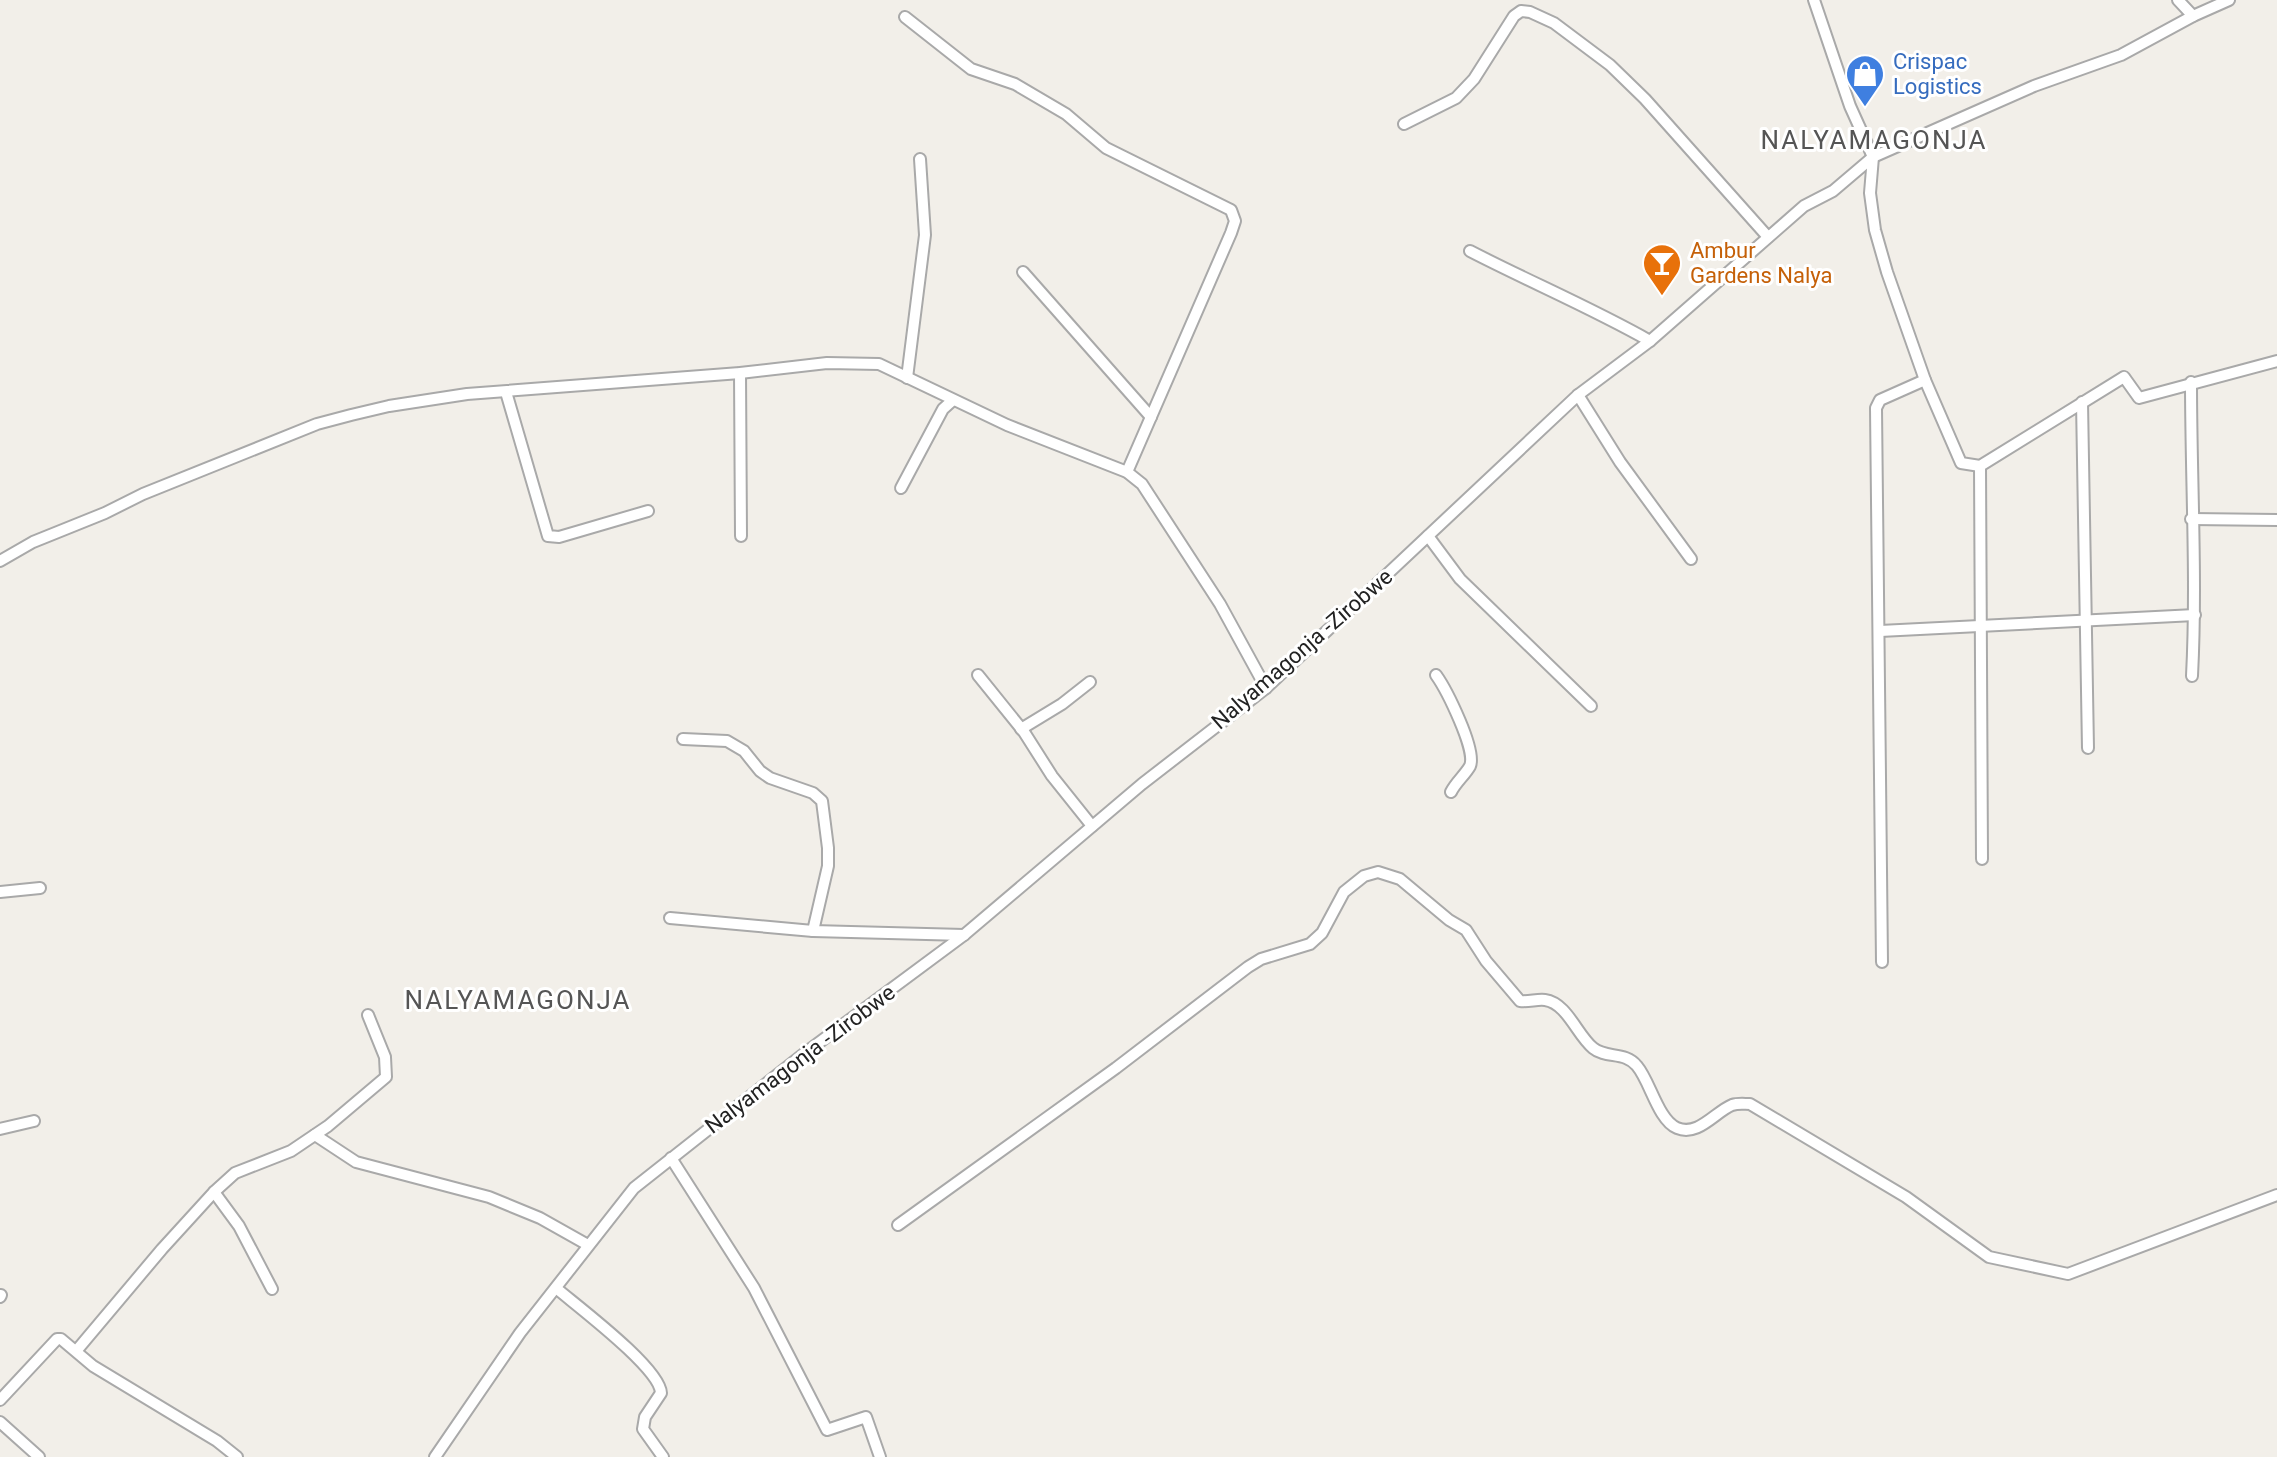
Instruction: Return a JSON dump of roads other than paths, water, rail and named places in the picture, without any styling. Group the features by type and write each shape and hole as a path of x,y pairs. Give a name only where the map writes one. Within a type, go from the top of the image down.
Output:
{"street":[{"path":"1814,0 1850,106 1873,157 1870,193 1875,230 1925,380 1957,457 1967,466 1980,466 2124,377 2139,398 2277,361"},
{"path":"2178,0 2193,16"},
{"name":"Nalyamagonja -Zirobwe","path":"435,1457 520,1333 634,1188 792,1062 964,935 1092,826 1266,688 1578,395 1650,341 1804,206 1833,191 1873,157 2034,86 2121,55 2229,0"},
{"path":"1404,124 1456,98 1474,79 1514,16 1521,11 1530,12 1554,23 1626,79 1768,237"},
{"path":"905,17 971,69 1015,84 1066,114 1106,148 1231,210 1235,221 1231,233 1127,472"},
{"path":"907,378 925,235 920,159"},
{"path":"1470,251 1547,291 1610,318 1650,341"},
{"path":"1023,272 1151,417"},
{"path":"0,561 33,542 143,494 317,424 389,406 467,394 740,373 827,363 879,364 1007,425 1127,472 1142,484 1220,604 1266,688"},
{"path":"740,373 741,536"},
{"path":"1882,962 1876,408 1880,400 1925,380"},
{"path":"2191,382 2195,615 2192,676"},
{"path":"506,392 548,536 559,537 648,511"},
{"path":"1578,395 1620,462 1691,559"},
{"path":"901,488 943,409 953,400"},
{"path":"2082,402 2088,748"},
{"path":"1980,466 1982,859"},
{"path":"2191,519 2277,520"},
{"path":"1428,536 1460,579 1591,706"},
{"path":"1880,631 2195,615"},
{"path":"978,675 1092,826"},
{"path":"1436,675 1467,737 1471,752 1470,766 1455,782 1451,792"},
{"path":"1021,729 1062,704 1090,682"},
{"path":"683,739 727,741 744,751 770,778 813,793 822,801 828,866 813,931"},
{"path":"898,1225 1116,1068 1248,967 1261,959 1310,944 1322,933 1344,892 1364,876 1378,872 1400,879 1449,920 1466,930 1486,961 1520,1001 1546,1000 1554,1004 1594,1049 1628,1058 1638,1066 1666,1119 1677,1128 1702,1125 1734,1104 1750,1104 1906,1197 1989,1257 2068,1274 2277,1195"},
{"path":"0,892 40,888"},
{"path":"670,918 813,931 964,935"},
{"path":"77,1350 214,1192 235,1173 291,1151 378,1087 386,1077 385,1057 368,1015"},
{"path":"0,1129 34,1121"},
{"path":"315,1135 356,1162 489,1197 540,1218 588,1245"},
{"path":"671,1158 754,1288 827,1430 866,1417 881,1456"},
{"path":"214,1192 239,1226 272,1289"},
{"path":"556,1288 612,1334 657,1379 661,1393 645,1417 643,1429 663,1457"},
{"path":"0,1400 57,1339 61,1339 93,1366 217,1441 237,1457"},
{"path":"0,1422 39,1457"}],"place":[{"name":"Crispac Logistics","path":"1865,108"},
{"name":"Ambur Gardens Nalya","path":"1662,297"}],"district":[{"name":"NALYAMAGONJA","path":"1874,140"},
{"name":"NALYAMAGONJA","path":"518,1000"}]}
